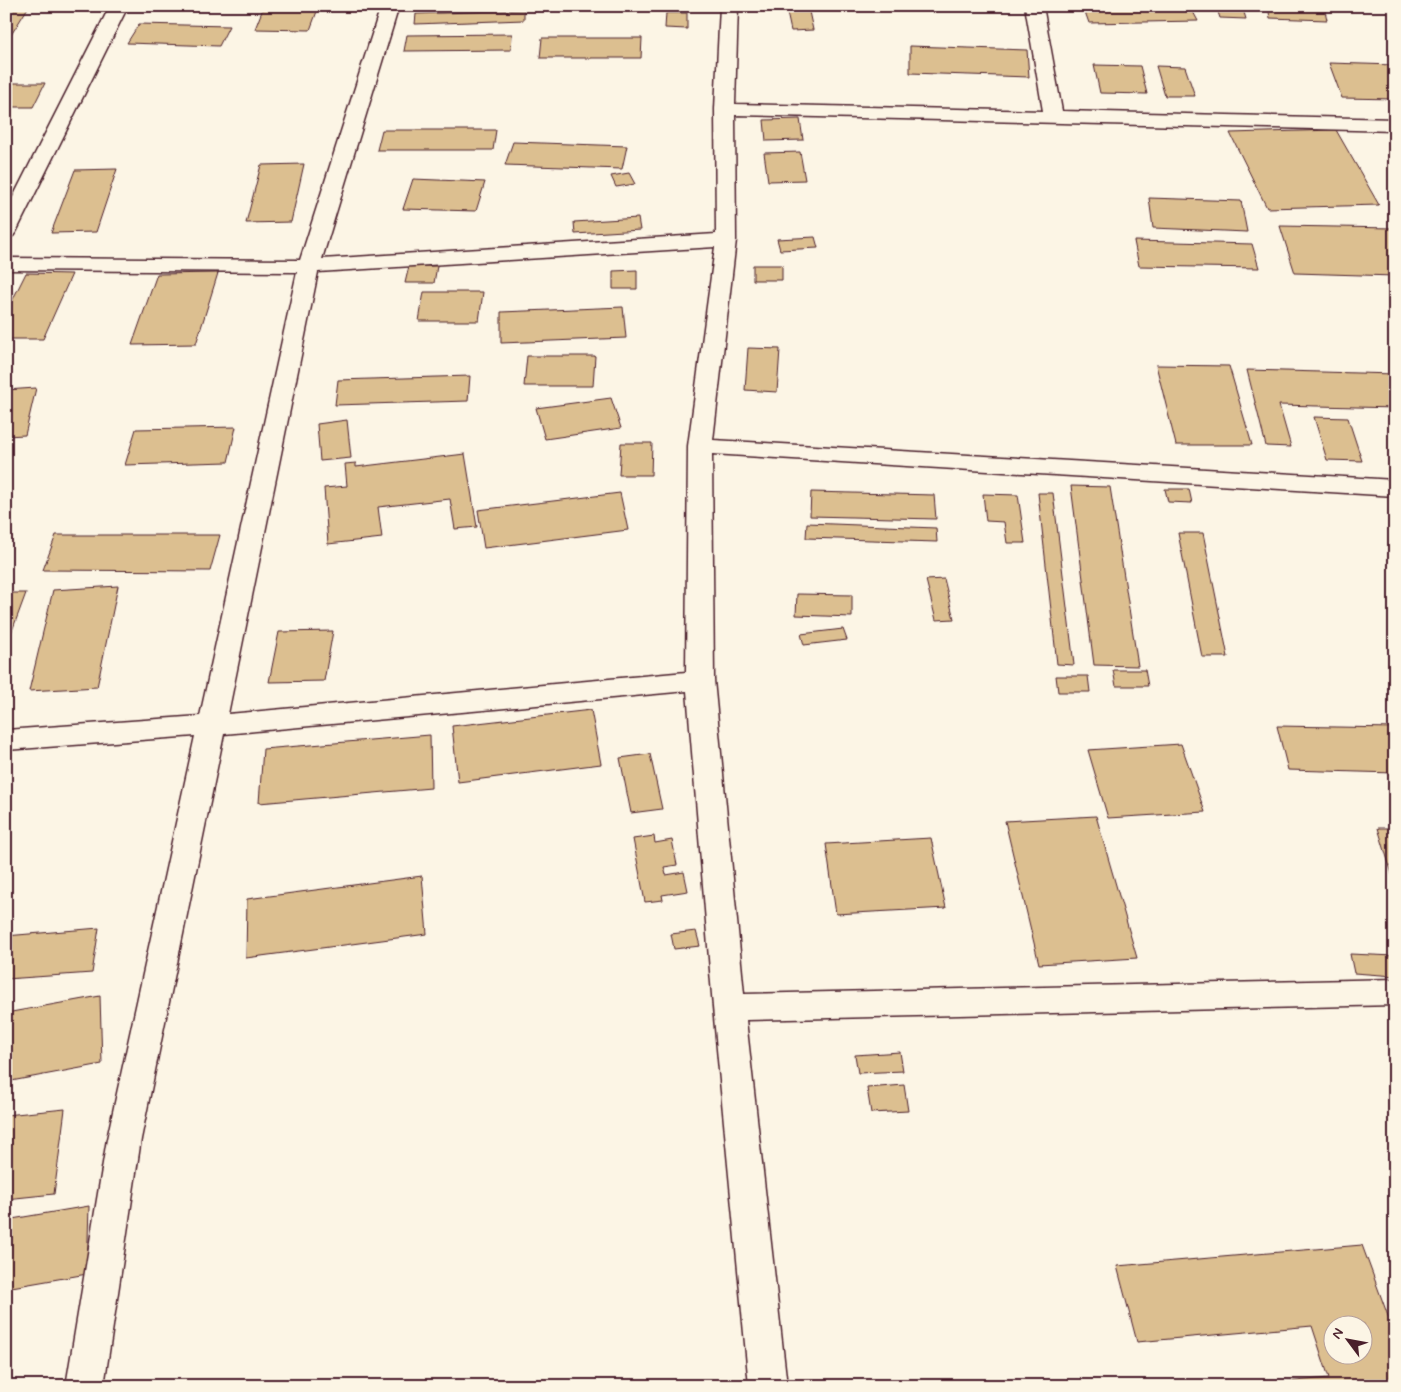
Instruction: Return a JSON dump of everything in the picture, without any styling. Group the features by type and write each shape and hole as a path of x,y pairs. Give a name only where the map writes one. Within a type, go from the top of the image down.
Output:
{"street":[{"path":"6,232 119,6"},
{"path":"85,1386 124,1139 309,266 390,6"},
{"path":"729,6 725,108 726,240 700,446 700,680 729,1007 768,1386"},
{"path":"1034,6 1053,116"},
{"path":"725,108 1395,125"},
{"path":"6,264 309,266 404,258 726,240"},
{"path":"700,446 1395,488"},
{"path":"6,740 213,724 700,680"},
{"path":"729,1007 1395,992"}],"building":[{"path":"6,6 29,6 6,43"},
{"path":"264,6 319,6 310,30 255,29"},
{"path":"1216,6 1242,6 1246,19 1220,18"},
{"path":"1268,6 1324,6 1327,20 1270,18"},
{"path":"808,7 813,30 791,31 786,8"},
{"path":"1191,8 1198,21 1089,23 1084,9"},
{"path":"524,10 524,20 415,24 416,14"},
{"path":"666,13 687,13 687,29 665,28"},
{"path":"139,24 229,26 219,46 127,43"},
{"path":"512,34 511,50 404,51 407,35"},
{"path":"542,38 642,38 641,58 540,58"},
{"path":"910,46 1027,50 1029,77 910,73"},
{"path":"1329,63 1395,65 1395,99 1342,98"},
{"path":"1094,65 1140,66 1147,94 1100,93"},
{"path":"1156,66 1185,67 1195,96 1165,96"},
{"path":"6,83 45,83 33,107 6,107"},
{"path":"800,119 803,140 766,141 764,120"},
{"path":"382,130 496,130 493,150 377,150"},
{"path":"1336,130 1379,205 1267,208 1230,133"},
{"path":"513,142 627,146 622,169 505,165"},
{"path":"800,152 805,180 768,181 764,153"},
{"path":"304,164 291,222 246,223 261,165"},
{"path":"117,169 96,232 51,233 75,170"},
{"path":"629,173 635,184 616,187 611,176"},
{"path":"413,179 485,182 476,211 403,209"},
{"path":"1149,198 1241,201 1247,232 1153,228"},
{"path":"638,218 640,230 575,234 574,222"},
{"path":"1280,226 1393,228 1395,276 1295,273"},
{"path":"815,237 818,248 780,250 777,239"},
{"path":"1134,241 1252,244 1259,268 1139,266"},
{"path":"753,265 782,265 782,280 753,280"},
{"path":"409,266 437,266 434,283 405,283"},
{"path":"637,270 637,289 613,289 613,271"},
{"path":"26,273 72,274 43,339 6,339 6,313"},
{"path":"218,273 196,344 132,345 157,274"},
{"path":"424,292 483,292 479,321 419,321"},
{"path":"623,307 626,338 501,343 501,312"},
{"path":"748,348 780,349 777,392 745,390"},
{"path":"527,356 595,356 593,386 524,386"},
{"path":"1156,365 1229,366 1252,445 1176,445"},
{"path":"1247,370 1395,374 1395,408 1279,405 1291,447 1266,446"},
{"path":"470,376 468,401 335,405 338,380"},
{"path":"36,388 25,435 6,436 6,390"},
{"path":"611,398 621,428 545,439 536,408"},
{"path":"1314,417 1348,418 1362,461 1327,460"},
{"path":"347,420 351,458 320,461 317,424"},
{"path":"236,427 228,462 125,465 136,429"},
{"path":"621,443 652,443 651,475 619,475"},
{"path":"465,454 477,527 455,529 450,499 378,507 382,538 328,544 324,488 347,486 345,464 356,463 356,467"},
{"path":"1071,486 1110,487 1138,666 1094,665"},
{"path":"1165,489 1189,489 1192,503 1168,502"},
{"path":"811,492 934,495 936,519 810,516"},
{"path":"620,493 628,530 484,548 478,510"},
{"path":"1038,493 1053,493 1074,665 1057,664"},
{"path":"983,494 1018,495 1025,543 1007,543 1004,522 986,521"},
{"path":"807,523 936,528 937,542 806,538"},
{"path":"1178,533 1203,533 1228,657 1202,657"},
{"path":"56,535 220,535 210,571 43,570"},
{"path":"944,579 954,619 936,620 926,580"},
{"path":"118,586 97,687 29,691 53,590"},
{"path":"6,593 26,593 6,647"},
{"path":"797,594 852,595 852,617 796,615"},
{"path":"843,629 847,640 804,645 801,634"},
{"path":"333,631 324,681 269,682 279,632"},
{"path":"1113,670 1145,670 1148,686 1116,686"},
{"path":"1056,676 1088,676 1090,692 1058,692"},
{"path":"591,710 601,764 458,782 452,726"},
{"path":"1277,726 1395,728 1395,773 1288,770"},
{"path":"430,735 431,788 259,803 263,749"},
{"path":"1181,744 1205,812 1108,818 1088,750"},
{"path":"650,754 662,809 631,813 620,758"},
{"path":"1096,816 1137,958 1039,964 1005,821"},
{"path":"1378,828 1395,828 1395,884"},
{"path":"654,836 655,843 672,840 677,865 664,867 666,875 684,872 688,891 662,895 663,900 645,902 633,839"},
{"path":"931,838 946,908 836,914 826,844"},
{"path":"422,876 427,934 246,958 247,899"},
{"path":"99,928 92,973 6,979 6,936"},
{"path":"696,931 700,946 674,949 671,934"},
{"path":"1350,954 1395,956 1395,976 1354,973"},
{"path":"100,996 102,1064 6,1082 6,1013"},
{"path":"900,1052 903,1071 858,1073 855,1055"},
{"path":"904,1085 908,1111 871,1113 867,1088"},
{"path":"65,1109 54,1194 6,1199 6,1115"},
{"path":"89,1206 87,1274 6,1288 6,1220"},
{"path":"1362,1245 1395,1335 1395,1386 1241,1386 1329,1378 1324,1364 1374,1364 1374,1314 1324,1314 1324,1363 1312,1326 1137,1342 1117,1266"}]}
